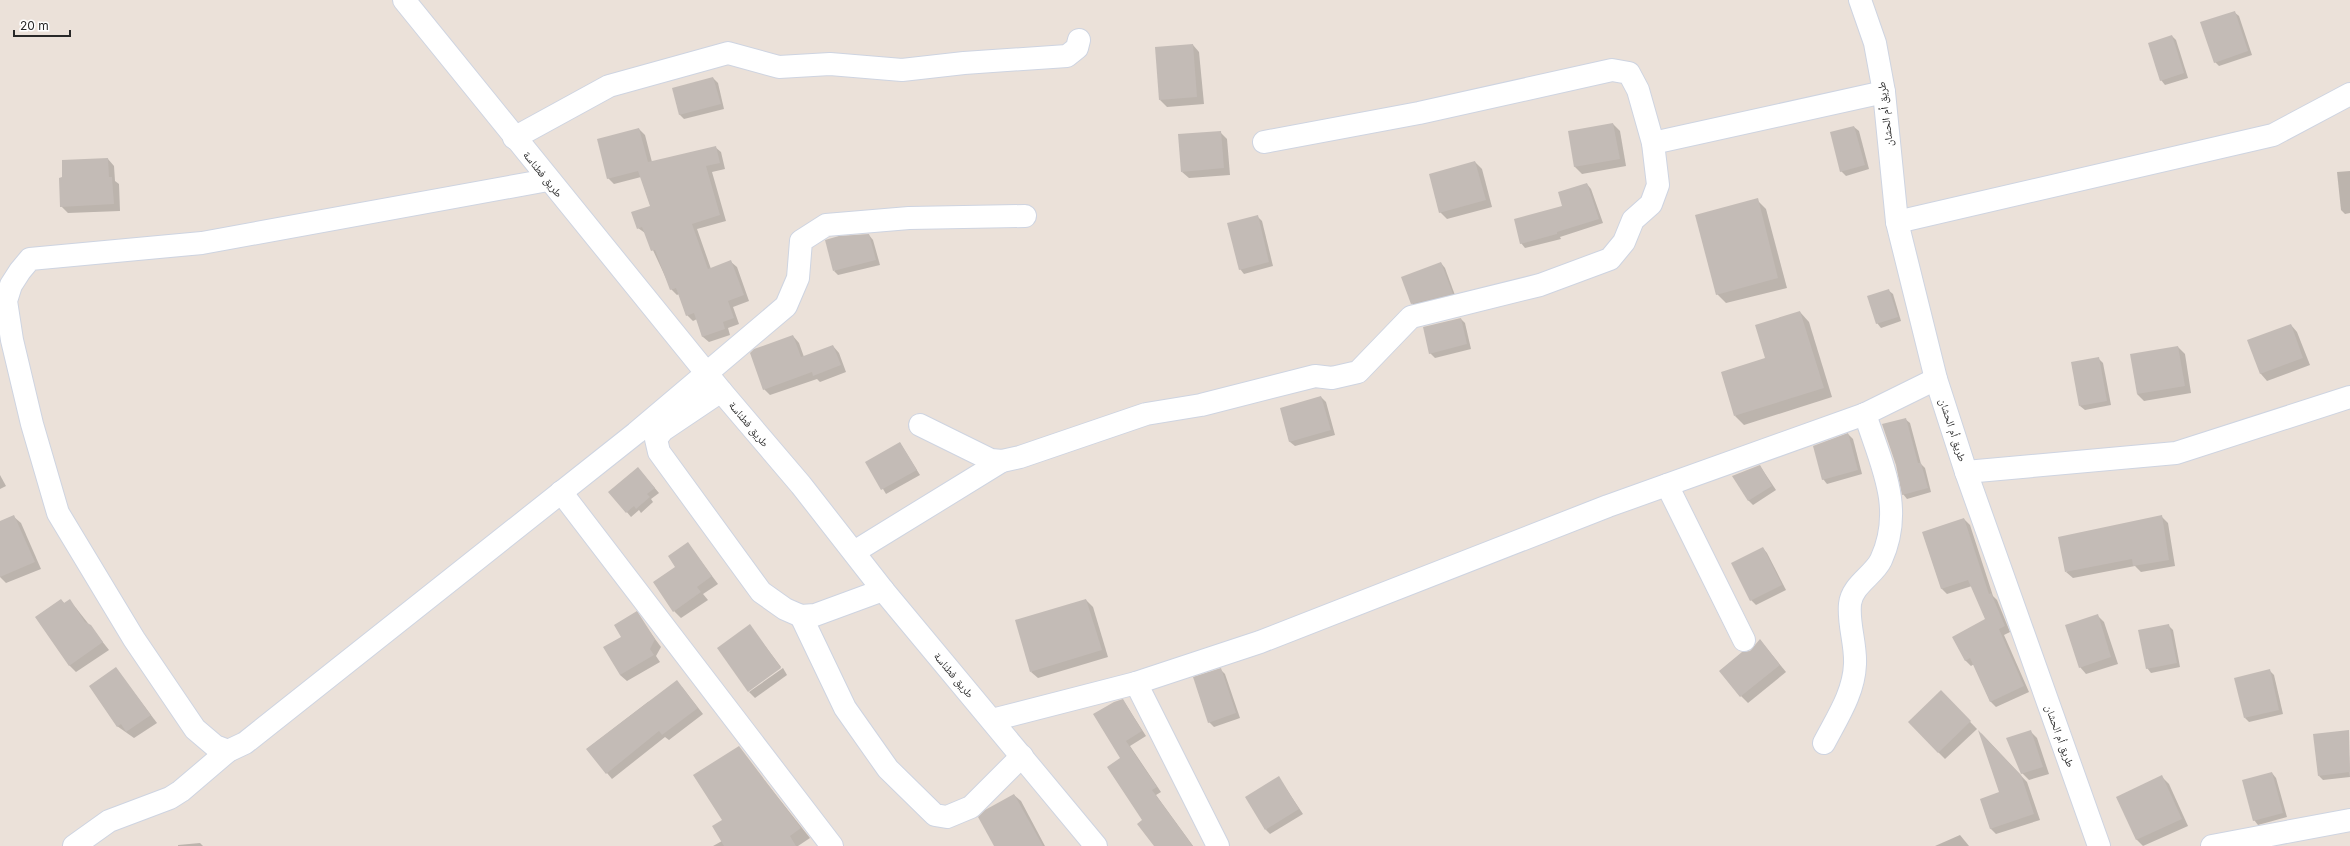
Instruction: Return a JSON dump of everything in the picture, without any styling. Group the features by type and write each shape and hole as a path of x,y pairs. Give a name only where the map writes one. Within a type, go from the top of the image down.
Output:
{"street":[{"name":"طريق فطناسة","path":"404,0 548,180 721,391 802,485 883,590 1096,846"},
{"name":"طريق أم الحشان","path":"1860,0 1875,43 1884,92 1897,222 1936,379 1966,472 2099,846"},
{"path":"514,138 610,86 728,53 779,66 830,64 902,70 964,63 1067,56 1077,48 1079,40"},
{"path":"920,425 991,460 1002,461 1020,457 1146,414 1201,405 1315,376 1332,378 1343,377 1358,372 1370,362 1411,317 1540,285 1610,259 1624,242 1634,220 1651,204 1658,185 1654,143 1638,90 1629,73 1612,70 1419,113 1264,142"},
{"path":"1654,143 1884,92"},
{"path":"1897,222 2273,135 2350,94"},
{"path":"228,751 215,746 196,729 134,640 58,513 32,424 12,340 6,301 11,285 30,259 202,242 548,180"},
{"path":"74,846 109,821 170,798 181,791 228,751 245,743 561,492 707,373 786,306 798,278 801,241 826,225 909,218 1025,216"},
{"path":"992,720 1136,683 1260,642 1667,484 1865,414 1936,379"},
{"path":"721,391 663,430 656,439 659,452 761,592 785,609 801,616 815,616 883,590"},
{"path":"1966,472 2176,452 2350,397"},
{"path":"1824,743 1852,686 1855,664 1850,603 1856,590 1881,561 1892,527 1892,496 1865,414"},
{"path":"854,552 1002,461"},
{"path":"1667,484 1744,640"},
{"path":"561,492 832,846"},
{"path":"801,616 845,708 888,769 935,815 947,817 971,807 1022,756"},
{"path":"1136,683 1218,846"},
{"path":"2212,846 2350,820"}],"building":[{"path":"2235,11 2248,51 2214,63 2200,22"},
{"path":"2172,35 2184,73 2160,81 2148,43"},
{"path":"1193,44 1197,97 1159,100 1155,47"},
{"path":"713,77 721,104 679,115 672,88"},
{"path":"1613,123 1620,159 1574,167 1568,131"},
{"path":"1854,126 1865,165 1840,172 1830,132"},
{"path":"639,128 648,162 716,146 720,163 706,166 720,215 692,224 708,269 731,260 744,295 728,301 734,318 723,322 725,329 702,337 694,313 686,316 676,288 670,290 655,250 651,251 642,227 637,229 631,212 650,206 638,171 607,179 597,139"},
{"path":"1221,131 1224,168 1181,172 1178,134"},
{"path":"108,158 109,177 112,177 114,204 60,207 59,178 62,177 62,160"},
{"path":"1475,161 1486,200 1439,213 1429,174"},
{"path":"1587,183 1599,219 1557,232 1557,234 1520,244 1514,219 1562,206 1558,192"},
{"path":"1758,198 1778,278 1716,295 1695,215"},
{"path":"1258,215 1269,262 1239,270 1227,223"},
{"path":"869,234 876,260 833,271 825,240 839,236"},
{"path":"1441,262 1453,294 1411,304 1401,277"},
{"path":"1889,289 1898,317 1876,324 1867,296"},
{"path":"1800,311 1824,388 1734,416 1721,372 1765,358 1755,325"},
{"path":"1461,318 1467,344 1429,354 1423,327"},
{"path":"2291,324 2303,358 2260,374 2247,340"},
{"path":"793,335 801,357 833,345 841,365 813,376 812,372 763,390 750,353 754,349"},
{"path":"2178,346 2185,386 2137,394 2130,354"},
{"path":"2099,357 2107,401 2079,406 2071,362"},
{"path":"1321,396 1331,430 1289,442 1280,408"},
{"path":"1906,418 1918,463 1921,463 1928,488 1902,495 1896,465 1882,424"},
{"path":"1848,433 1858,470 1822,480 1813,446"},
{"path":"900,442 917,470 881,490 865,462"},
{"path":"1760,465 1772,486 1748,501 1732,476"},
{"path":"638,467 655,488 647,494 650,497 636,509 634,506 626,513 608,492"},
{"path":"14,515 35,562 0,577 0,521"},
{"path":"2162,515 2169,560 2133,566 2132,559 2065,572 2058,537"},
{"path":"1964,518 1989,594 1991,593 2005,626 1999,629 2024,686 1990,702 1970,658 1965,661 1952,637 1985,619 1968,580 1941,589 1922,532"},
{"path":"688,542 712,576 697,587 701,592 673,612 653,582 675,567 668,556"},
{"path":"1763,547 1782,585 1750,601 1731,563"},
{"path":"61,599 64,603 70,599 85,622 91,625 103,642 69,666 35,617"},
{"path":"1086,599 1102,650 1030,672 1015,620"},
{"path":"637,611 655,639 650,649 654,655 620,675 603,647 621,637 614,625"},
{"path":"2098,614 2111,657 2079,668 2065,625"},
{"path":"750,624 781,668 748,692 717,648"},
{"path":"2169,624 2177,663 2146,669 2138,630"},
{"path":"1760,639 1780,665 1740,697 1719,671 1742,652 1750,651"},
{"path":"116,667 151,715 126,732 121,724 117,727 89,686"},
{"path":"1221,668 1236,713 1208,723 1193,677"},
{"path":"2270,669 2279,710 2244,718 2234,678"},
{"path":"677,680 698,708 662,735 659,731 606,774 586,749"},
{"path":"1941,690 1971,721 1938,753 1908,722"},
{"path":"1123,699 1142,731 1126,741 1157,787 1152,790 1193,846 1154,846 1137,824 1142,820 1107,767 1120,758 1093,714 1114,702"},
{"path":"1978,730 2021,775 2034,814 1990,829 1980,799 1999,792"},
{"path":"2031,730 2043,767 2021,774 2006,738"},
{"path":"2349,730 2350,772 2318,776 2313,734"},
{"path":"739,746 801,828 790,836 796,846 724,846 712,826 722,820 693,775"},
{"path":"2272,772 2283,813 2253,821 2242,780"},
{"path":"2162,775 2182,819 2136,840 2116,797"},
{"path":"1279,776 1299,809 1265,830 1245,797"},
{"path":"1014,794 1043,846 994,846 978,817 985,810"}]}
